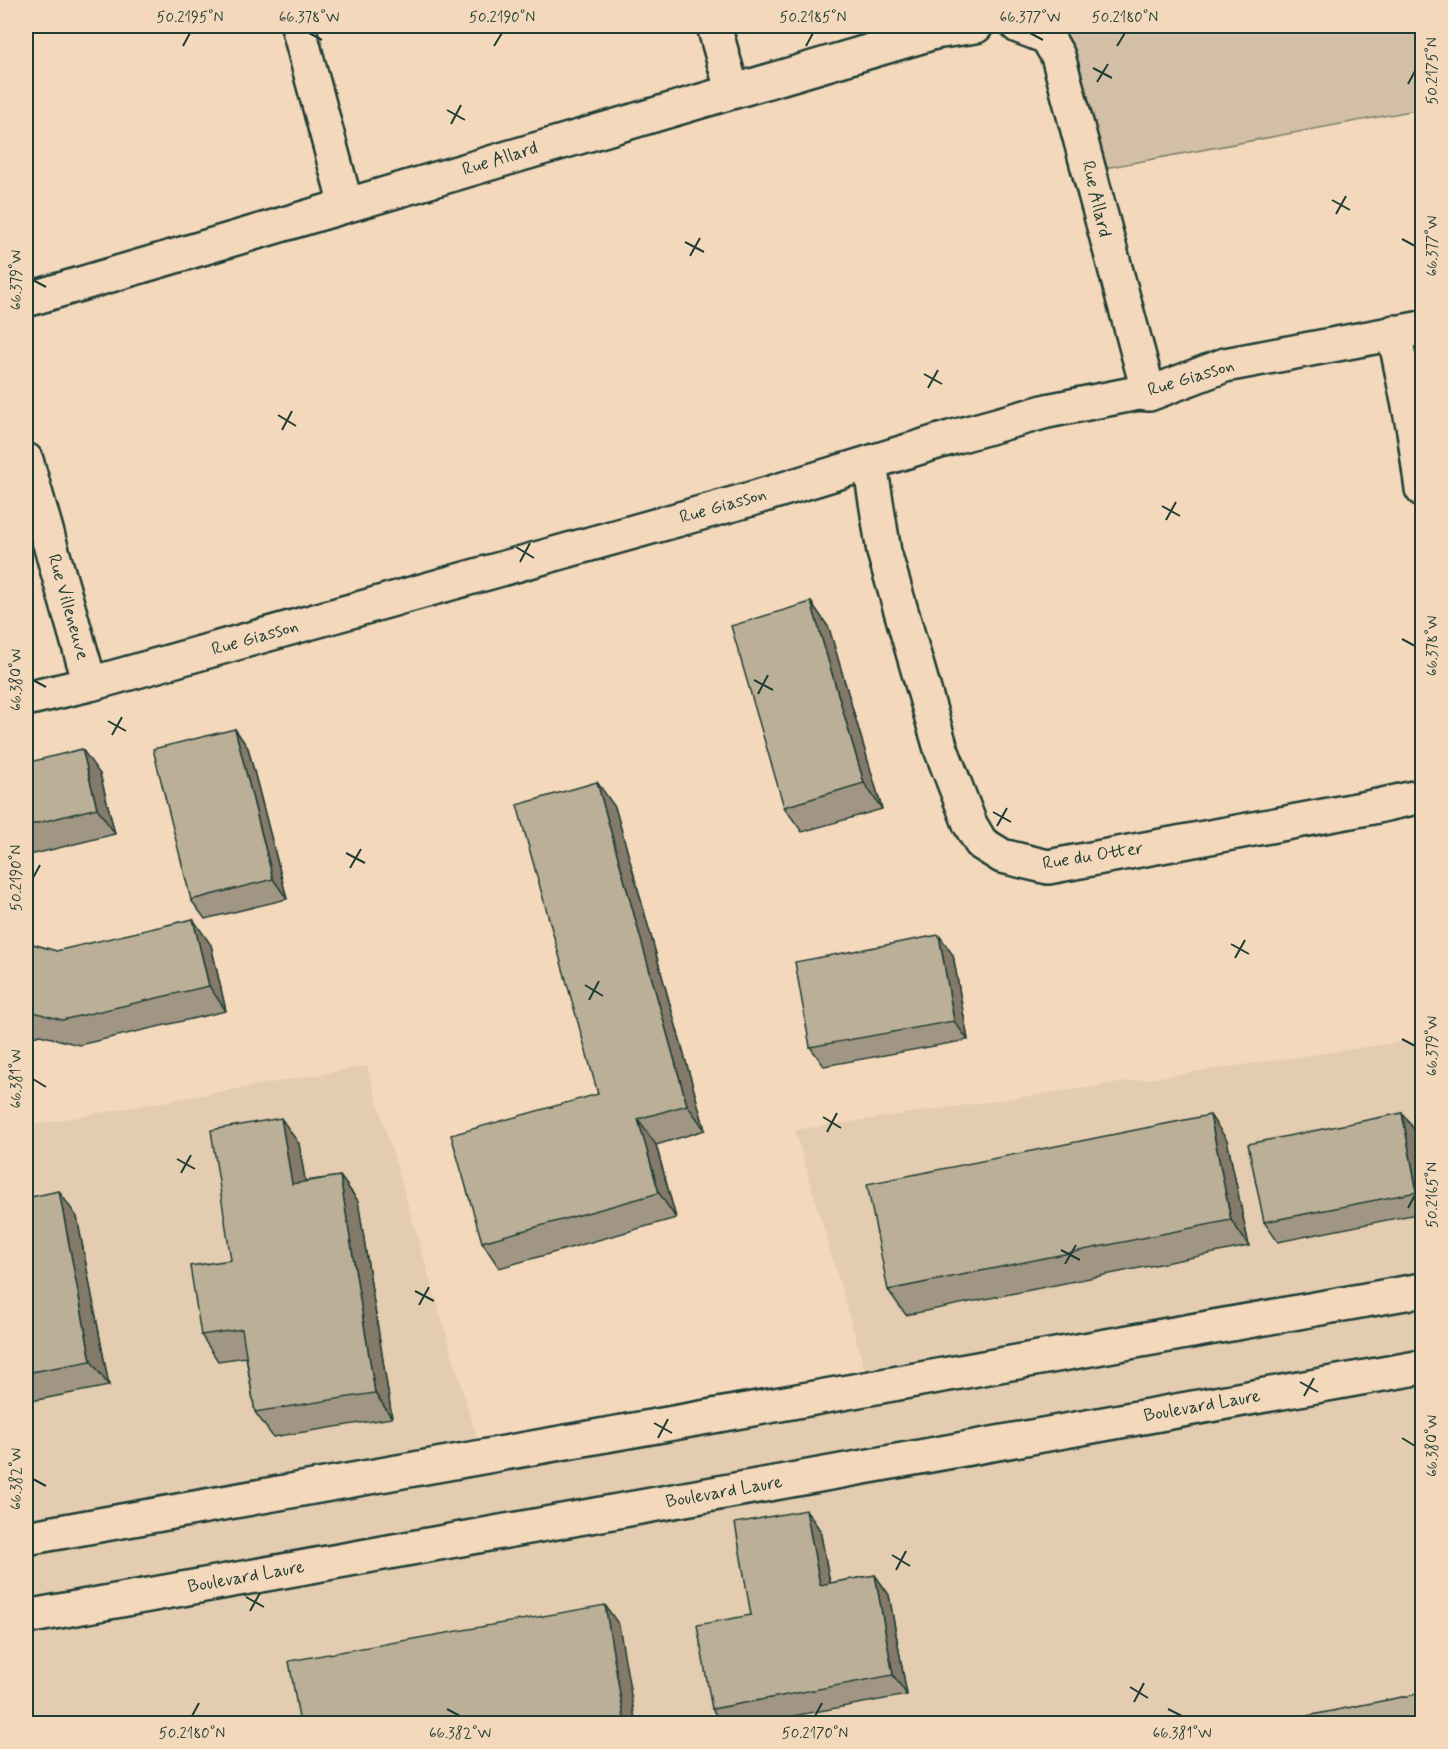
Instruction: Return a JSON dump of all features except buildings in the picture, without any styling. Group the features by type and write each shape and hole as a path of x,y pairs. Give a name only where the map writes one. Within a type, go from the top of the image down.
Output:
{"main road":[{"path":"298,26 346,205"},
{"path":"714,26 732,90"},
{"name":"Rue Allard","path":"26,300 732,90 935,32 976,26"},
{"name":"Rue Allard","path":"1018,26 1047,37 1058,56 1149,394"},
{"path":"1408,330 1414,431 1422,489"},
{"name":"Rue Giasson","path":"26,699 90,684 870,464 950,438 1047,411 1138,393 1149,394 1224,365 1408,330"},
{"name":"Rue Villeneuve","path":"26,460 90,684"},
{"name":"Rue du Otter","path":"870,464 884,552 941,749 970,824 981,843 995,852 1022,862 1048,867 1378,806 1422,795"},
{"path":"26,1538 1422,1290"},
{"name":"Boulevard Laure","path":"26,1617 1422,1367"}],"shaded area":[{"path":"1018,26 1422,26 1422,109 1089,171 1058,56"},
{"path":"1422,1039 1422,1723 26,1724 26,1126 367,1066 482,1456 870,1387 795,1130"}]}
